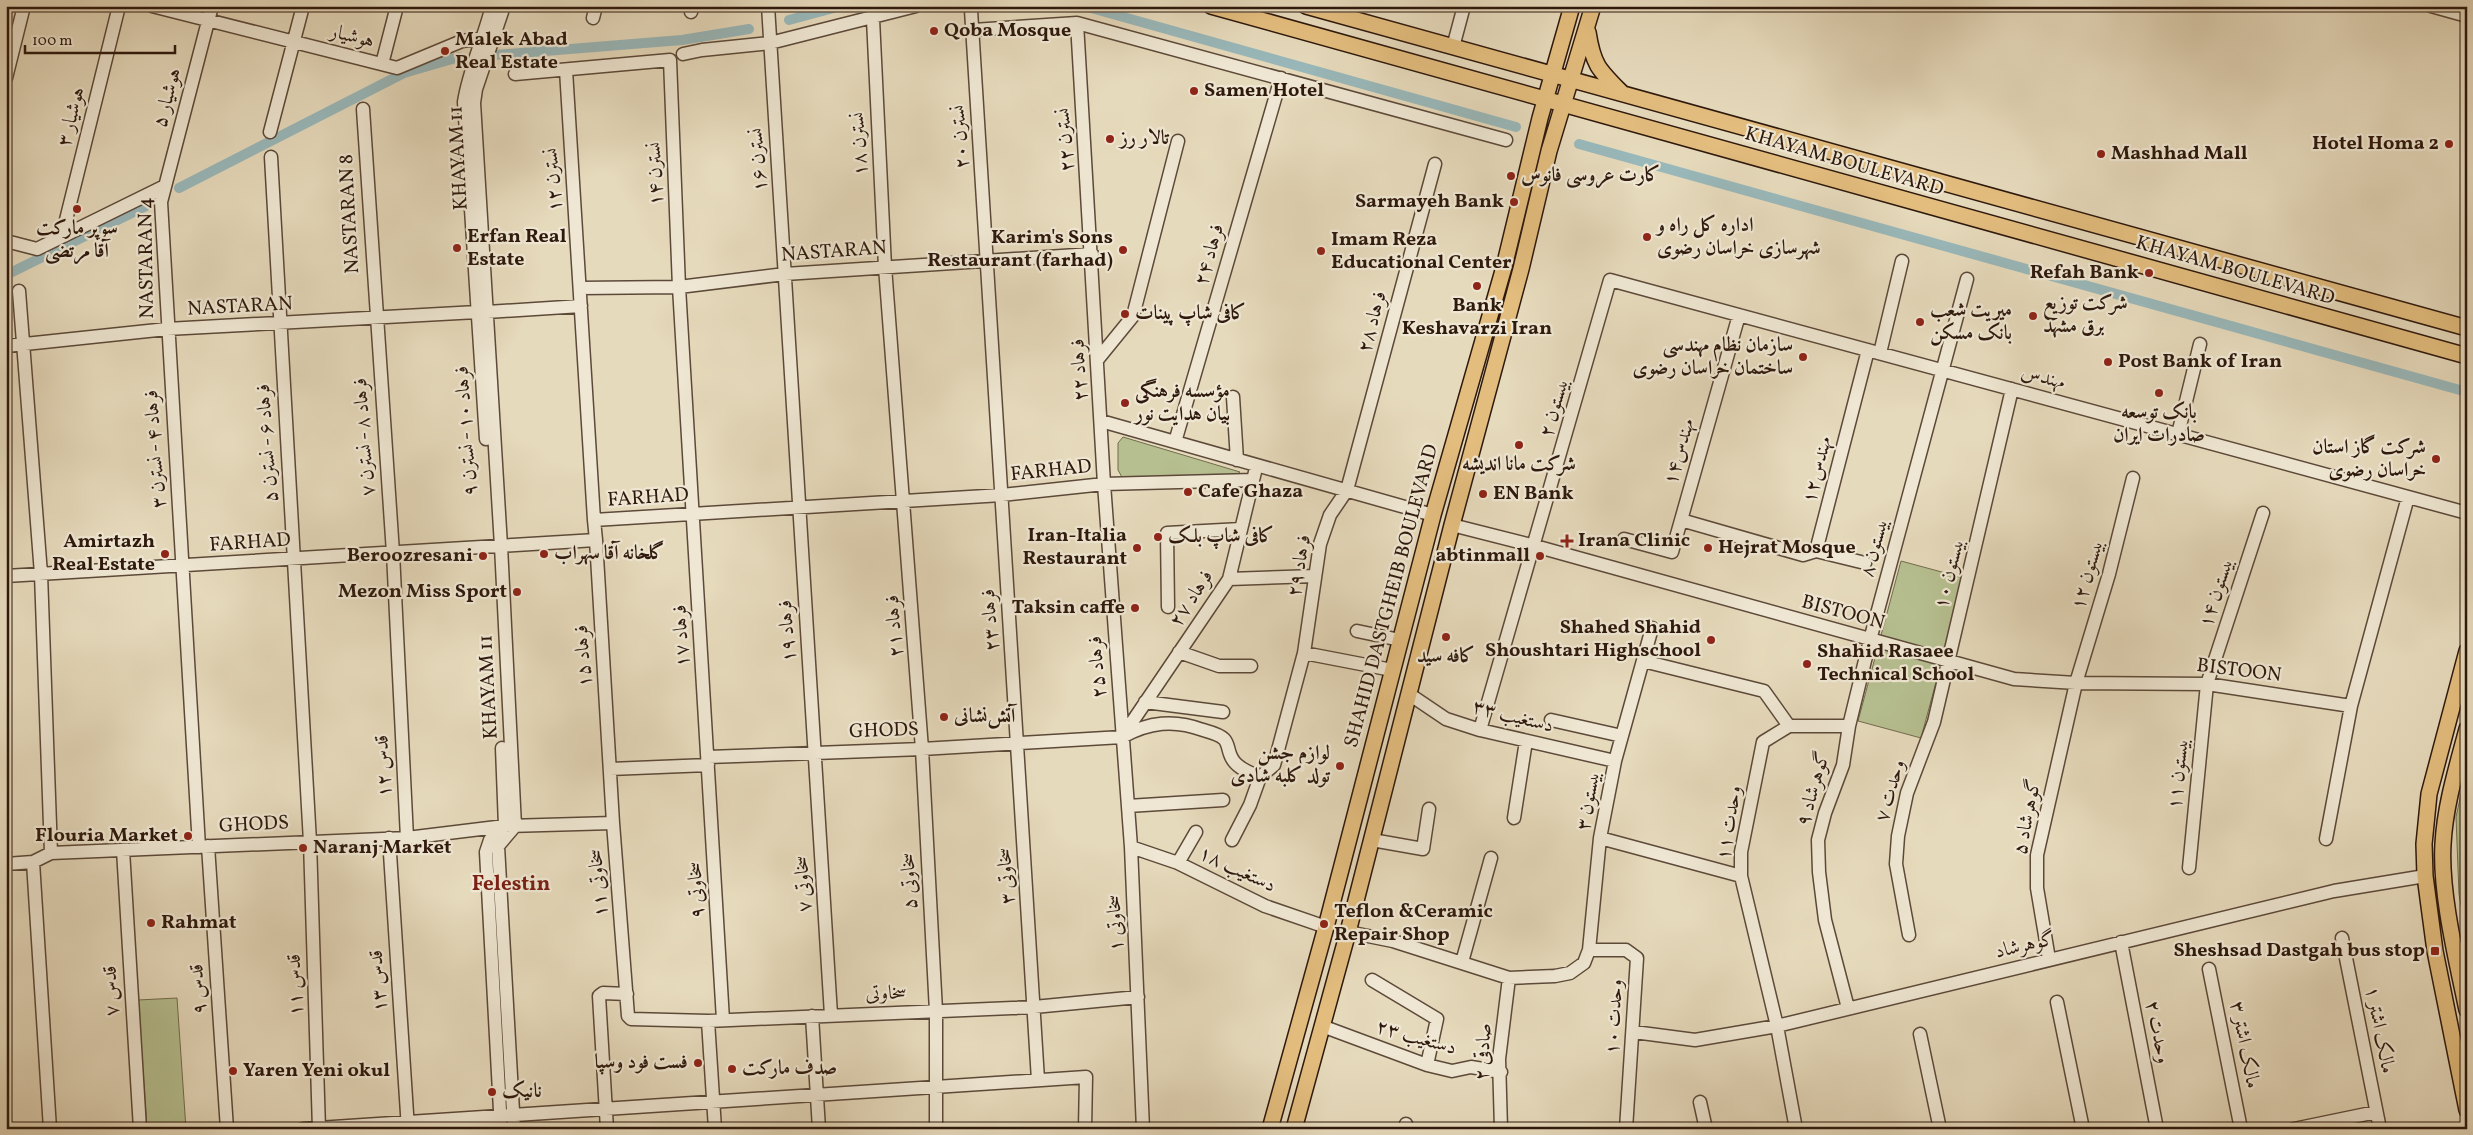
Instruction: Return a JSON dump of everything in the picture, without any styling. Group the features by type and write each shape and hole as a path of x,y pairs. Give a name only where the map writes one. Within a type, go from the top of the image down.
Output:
{"main road":[{"path":"1213,7 1218,6"},
{"name":"KHAYAM BOULEVARD","path":"1306,6 1572,78 1623,94 2467,328"},
{"name":"SHAHID DASTGHEIB BOULEVARD","path":"1270,1129 1326,927 1433,515 1504,267 1572,6"},
{"name":"SHAHID DASTGHEIB BOULEVARD","path":"1294,1129 1348,932 1452,525 1521,269 1549,151 1592,6"},
{"name":"KHAYAM BOULEVARD","path":"1213,7 2467,356"},
{"path":"1587,27 1592,58 1604,75 1623,94"},
{"path":"2467,651 2429,794 2424,844 2425,876 2436,951 2467,1110"},
{"path":"2467,729 2448,800 2443,845 2444,876 2467,1010"}],"street":[{"path":"6,78 24,6"},
{"name":"هوشیار ۳","path":"62,236 119,6"},
{"name":"هوشیار","path":"152,6 397,68 462,41 484,38"},
{"name":"هوشیار ۵","path":"165,186 212,6"},
{"path":"270,132 303,6"},
{"path":"382,64 397,6"},
{"name":"KHAYAM 11","path":"482,312 464,102 466,87 484,38 492,6"},
{"name":"KHAYAM 11","path":"482,312 474,103 476,89 504,6"},
{"name":"نسترن ۱۶","path":"768,6 792,391"},
{"path":"683,54 702,50 770,43 873,19 916,6"},
{"path":"1453,47 1464,6"},
{"path":"2431,6 2467,16"},
{"name":"نسترن ۲۰","path":"970,8 973,30 994,378"},
{"name":"نسترن ۱۸","path":"873,19 886,268 895,384"},
{"path":"973,30 1077,23 1506,140"},
{"name":"نسترن ۲۲","path":"1077,23 1092,254"},
{"name":"نسترن ۱۴","path":"566,70 670,60 679,287 686,398"},
{"path":"515,74 566,70"},
{"name":"نسترن ۱۲","path":"566,70 594,520"},
{"name":"فرهاد ۲۴","path":"1175,442 1281,78"},
{"name":"NASTARAN 8","path":"363,109 375,318"},
{"path":"1098,359 1133,316 1178,141"},
{"name":"فرهاد ۶ - نسترن ۵","path":"271,158 302,700"},
{"name":"فرهاد ۲۸","path":"1347,490 1435,164"},
{"path":"6,241 37,249 165,186"},
{"name":"NASTARAN 4","path":"165,186 160,202 167,329"},
{"name":"NASTARAN","path":"580,288 679,287 785,274 1092,254"},
{"name":"فرهاد ۲۲","path":"1092,254 1104,484"},
{"name":"مهندس۱۲","path":"1816,551 1902,260"},
{"name":"بیستون ۸","path":"1870,640 1967,279"},
{"name":"مهندس","path":"1610,280 2467,513"},
{"name":"بیستون ۲","path":"1480,730 1535,546 1610,280"},
{"path":"19,291 41,574 51,853"},
{"name":"NASTARAN","path":"6,346 167,329 581,306"},
{"name":"فرهاد ۱۰ - نسترن ۹","path":"482,312 498,546"},
{"name":"مهندس۱۴","path":"1624,539 1672,552 1739,315"},
{"name":"فرهاد ۸ - نسترن ۷","path":"375,318 393,553 400,693"},
{"name":"فرهاد ۴ - نسترن ۳","path":"167,329 191,706"},
{"path":"2178,434 2200,344"},
{"name":"فرهاد ۲۳","path":"994,378 1017,742"},
{"name":"فرهاد ۲۱","path":"895,384 922,749"},
{"name":"بیستون ۱۰","path":"1949,660 2012,389"},
{"name":"فرهاد ۱۹","path":"792,391 815,752"},
{"path":"1233,397 1237,460"},
{"name":"فرهاد ۱۷","path":"686,398 708,761"},
{"path":"1102,421 1433,515"},
{"name":"فرهاد ۲۷","path":"1122,738 1229,579 1257,465"},
{"name":"بیستون ۱۲","path":"2076,682 2109,574 2133,478"},
{"name":"FARHAD","path":"6,576 596,540 594,520 1002,495 1104,484 1253,480"},
{"name":"فرهاد ۲۵","path":"1104,484 1131,847"},
{"name":"فرهاد ۲۹","path":"1260,777 1274,765 1304,653 1320,544 1330,515 1347,490"},
{"path":"2326,839 2351,706 2408,497"},
{"name":"بیستون ۱۴","path":"2207,684 2263,513"},
{"path":"1681,520 1804,556 1816,551 1865,563"},
{"name":"BISTOON","path":"1452,525 1535,546 2014,679 2207,684 2351,706"},
{"path":"1168,607 1167,533 1241,529"},
{"name":"فرهاد ۱۵","path":"596,540 610,769"},
{"name":"KHAYAM 11","path":"498,546 510,826"},
{"path":"1229,579 1315,576"},
{"name":"بیستون ۳","path":"1589,950 1600,838 1615,761 1652,628"},
{"path":"1357,631 1400,640"},
{"name":"گوهرشاد ۹","path":"1848,1008 1825,920 1819,872 1818,840 1832,791 1843,765 1849,726 1870,640"},
{"path":"1179,652 1219,666 1251,666"},
{"path":"1304,653 1392,670"},
{"name":"وحدت ۷","path":"1909,935 1896,864 1898,836 1907,793 1934,722 1949,660"},
{"path":"1643,661 1764,691 1789,726 1849,726"},
{"name":"گوهرشاد ۵","path":"2049,959 2037,888 2037,855 2076,682"},
{"name":"بیستون ۱۱","path":"2189,868 2207,684"},
{"name":"قدس ۱۲","path":"400,693 407,838"},
{"name":"دستغیب ۳۳","path":"1409,694 1446,719 1480,730 1615,761"},
{"name":"قدس ۱۱","path":"302,700 310,842 319,1128"},
{"path":"1145,702 1223,712"},
{"name":"قدس ۹","path":"191,706 227,1129"},
{"path":"1551,720 1622,736"},
{"path":"1122,738 1138,728 1157,724 1186,724 1220,735 1226,741 1233,760 1246,772 1260,777 1250,805 1232,840"},
{"name":"وحدت ۱۱","path":"1789,726 1763,742 1741,852 1741,876 1778,1026 1796,1129"},
{"name":"GHODS","path":"610,769 815,752 922,749 1017,742 1122,738"},
{"path":"1514,818 1526,741"},
{"name":"سخاوتی ۳","path":"1017,742 1038,1080"},
{"name":"سخاوتی ۵","path":"922,749 936,1011 936,1129"},
{"name":"سخاوتی ۷","path":"815,752 831,1015"},
{"name":"سخاوتی ۹","path":"708,761 723,1020"},
{"name":"سخاوتی ۱۱","path":"610,769 628,1016 635,1020"},
{"path":"1128,806 1224,800"},
{"path":"1372,840 1423,849 1429,809"},
{"name":"GHODS","path":"6,864 33,862 51,853 407,838 510,826 613,823"},
{"path":"510,826 498,846 507,1115 514,1129"},
{"path":"1178,864 1196,832"},
{"name":"قدس ۱۳","path":"389,838 407,1125"},
{"path":"1600,838 1741,876"},
{"name":"دستغیب ۱۸","path":"1131,847 1178,864 1265,906 1326,927"},
{"name":"سخاوتی ۱","path":"1131,847 1144,1128"},
{"name":"قدس ۷","path":"123,850 140,1129"},
{"path":"1462,962 1491,858"},
{"path":"33,862 50,1129"},
{"name":"گوهرشاد","path":"1634,1032 1695,1040 1778,1026 2334,891 2425,876"},
{"path":"1348,932 1393,941 1509,978 1555,976 1570,973 1584,963 1589,950"},
{"name":"مالک اشتر ۱","path":"2342,938 2380,1129"},
{"name":"وحدت ۲","path":"2121,942 2157,1129"},
{"name":"وحدت ۱۰","path":"1589,950 1626,950 1637,958 1634,1032 1626,1129"},
{"name":"مالک اشتر ۳","path":"2209,969 2241,1129"},
{"name":"صادقی ۲","path":"1500,1129 1501,1072 1499,1059 1509,978"},
{"path":"1372,980 1437,1019 1427,1065"},
{"path":"606,1129 599,996 603,994 627,994"},
{"name":"سخاوتی","path":"635,1020 708,1021 1034,1007 1138,997"},
{"path":"2057,1002 2083,1129"},
{"path":"812,1016 819,1129"},
{"path":"708,1021 715,1129"},
{"name":"دستغیب ۲۳","path":"1322,1026 1427,1065 1452,1071 1471,1067 1501,1072"},
{"path":"1920,1034 1940,1129"},
{"path":"303,1129 407,1125 507,1115 1086,1077 1085,1129"},
{"path":"1700,1102 1706,1129"},
{"path":"2294,1129 2376,1112"},
{"path":"501,1129 507,1115"}],"green space":[{"path":"1123,437 1240,472 1233,478 1123,479 1118,470 1118,443"},
{"path":"1901,561 1964,578 1921,738 1858,721"},
{"path":"2467,767 2467,939 2459,894 2456,817"},
{"path":"177,998 186,1129 147,1129 138,1000"}],"waterway":[{"path":"789,20 841,6"},
{"path":"1084,6 1516,127"},
{"path":"495,55 682,40 749,29"},
{"path":"179,188 404,73 459,57"},
{"path":"1579,144 2467,392"},
{"path":"6,275 150,204"}],"place":[{"name":"Qoba Mosque","path":"934,31"},
{"name":"Malek Abad Real Estate","path":"445,51"},
{"name":"Samen Hotel","path":"1194,91"},
{"name":"تالار رز","path":"1110,139"},
{"name":"Hotel Homa 2","path":"2449,144"},
{"name":"Mashhad Mall","path":"2101,154"},
{"name":"کارت عروسی فانوس","path":"1511,176"},
{"name":"Sarmayeh Bank","path":"1514,202"},
{"name":"سوپر مارکت آقا مرتضی","path":"77,209"},
{"name":"اداره کل راه و شهرسازی خراسان رضوی","path":"1647,237"},
{"name":"Erfan Real Estate","path":"457,248"},
{"name":"Karim's Sons Restaurant (farhad)","path":"1123,250"},
{"name":"Imam Reza Educational Center","path":"1321,251"},
{"name":"Refah Bank","path":"2149,273"},
{"name":"Bank Keshavarzi Iran","path":"1477,286"},
{"name":"کافی شاپ پینات","path":"1125,314"},
{"name":"شرکت توزیع برق مشهد","path":"2033,316"},
{"name":"میریت شعب بانک مسکن","path":"1920,322"},
{"name":"سازمان نظام مهندسی ساختمان خراسان رضوی","path":"1803,357"},
{"name":"Post Bank of Iran","path":"2108,362"},
{"name":"بانک توسعه صادرات ایران","path":"2159,393"},
{"name":"مؤسسه فرهنگی بیان هدایت نور","path":"1125,403"},
{"name":"شرکت مانا اندیشه","path":"1519,445"},
{"name":"شرکت گاز استان خراسان رضوی","path":"2436,459"},
{"name":"Cafe Ghaza","path":"1188,492"},
{"name":"EN Bank","path":"1483,494"},
{"name":"کافی شاپ بلک","path":"1158,537"},
{"name":"Irana Clinic","path":"1567,541"},
{"name":"Iran-Italia Restaurant","path":"1137,548"},
{"name":"Hejrat Mosque","path":"1708,548"},
{"name":"Amirtazh Real Estate","path":"165,554"},
{"name":"گلخانه آقا سهراب","path":"544,554"},
{"name":"Beroozresani","path":"483,556"},
{"name":"abtinmall","path":"1540,556"},
{"name":"Mezon Miss Sport","path":"517,592"},
{"name":"Taksin caffe","path":"1135,608"},
{"name":"کافه سید","path":"1446,637"},
{"name":"Shahed Shahid Shoushtari Highschool","path":"1711,640"},
{"name":"Shahid Rasaee Technical School","path":"1807,664"},
{"name":"آتش‌نشانی","path":"944,717"},
{"name":"لوازم جشن تولد کلبه شادی","path":"1340,766"},
{"name":"Flouria Market","path":"188,836"},
{"name":"Naranj Market","path":"303,848"},
{"name":"Rahmat","path":"151,923"},
{"name":"Teflon &Ceramic Repair Shop","path":"1324,924"},
{"name":"Sheshsad Dastgah bus stop","path":"2435,951"},
{"name":"فست فود وسپا","path":"698,1063"},
{"name":"صدف مارکت","path":"732,1069"},
{"name":"Yaren Yeni okul","path":"233,1071"},
{"name":"نانیک","path":"492,1092"}],"district":[{"name":"Felestin","path":"511,884"}]}
